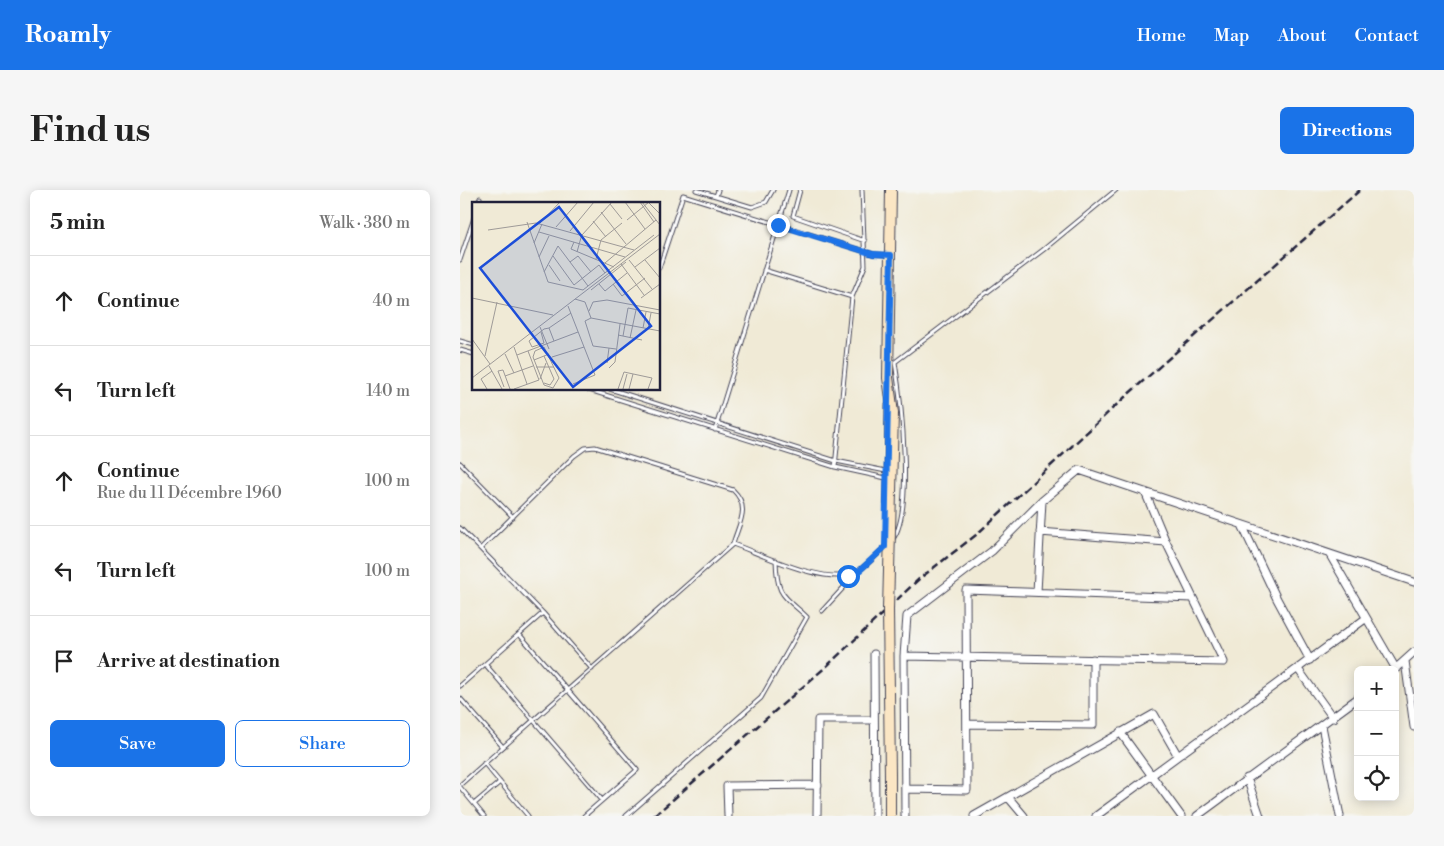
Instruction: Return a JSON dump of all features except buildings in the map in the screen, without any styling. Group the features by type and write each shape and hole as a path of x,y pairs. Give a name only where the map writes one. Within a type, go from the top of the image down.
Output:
{"main road":[{"path":"891,190 888,378 893,413"},
{"path":"890,816 888,610 895,362 897,190"}],"street":[{"path":"905,816 904,656 907,616 992,551 1042,501 1079,470 1414,582"},
{"path":"904,656 1224,662 1166,542 1145,492"},
{"path":"1037,592 1042,501"},
{"path":"1242,525 1277,599 1310,660"},
{"path":"1040,532 1166,542"},
{"path":"1330,555 1393,666"},
{"path":"905,789 967,790 966,590 1193,598"},
{"path":"1096,816 1365,619"},
{"path":"1399,666 1414,652"},
{"path":"874,654 875,816"},
{"path":"967,724 1093,724 1094,659"},
{"path":"1405,661 1414,727"},
{"path":"1298,669 1333,718"},
{"path":"1197,816 1354,701"},
{"path":"974,816 1154,714 1178,756"},
{"path":"817,816 818,720 874,720"},
{"path":"1322,726 1340,816"},
{"path":"1120,732 1181,816"},
{"path":"1248,778 1260,816"},
{"path":"728,816 727,786 818,785"},
{"path":"1008,797 1024,816"}],"lane":[{"path":"696,190 757,206 766,202 773,190"},
{"path":"716,196 718,190"},
{"path":"715,430 789,190"},
{"path":"800,190 793,216 865,241"},
{"path":"835,467 852,297 865,266 866,252 862,190"},
{"path":"822,611 897,533 903,509 900,396 895,362 1044,250 1116,190"},
{"path":"660,265 683,195 866,252 891,255"},
{"path":"479,202 480,198"},
{"path":"460,260 472,224"},
{"path":"764,270 852,297"},
{"path":"885,547 888,378"},
{"path":"589,390 835,467 886,478"},
{"path":"615,398 618,390 836,460 886,471"},
{"path":"480,548 574,456 585,448 596,448 733,490 742,498 744,508 733,544 460,786 484,816"},
{"path":"460,463 513,517"},
{"path":"460,528 592,668"},
{"path":"733,544 823,575 848,576 858,572"},
{"path":"626,816 761,698 808,617 781,593 777,584 776,560"},
{"path":"460,686 543,614"},
{"path":"519,634 569,689 637,770 584,816"},
{"path":"485,664 535,719 602,800"},
{"path":"460,698 503,747"},
{"path":"484,763 528,816"},
{"path":"474,804 500,782"}],"railway":[{"path":"654,816 828,665 919,579 976,535 1125,397 1360,190"}],"route":[{"path":"778,225 873,254 891,255 885,547 858,572 848,576"}]}
